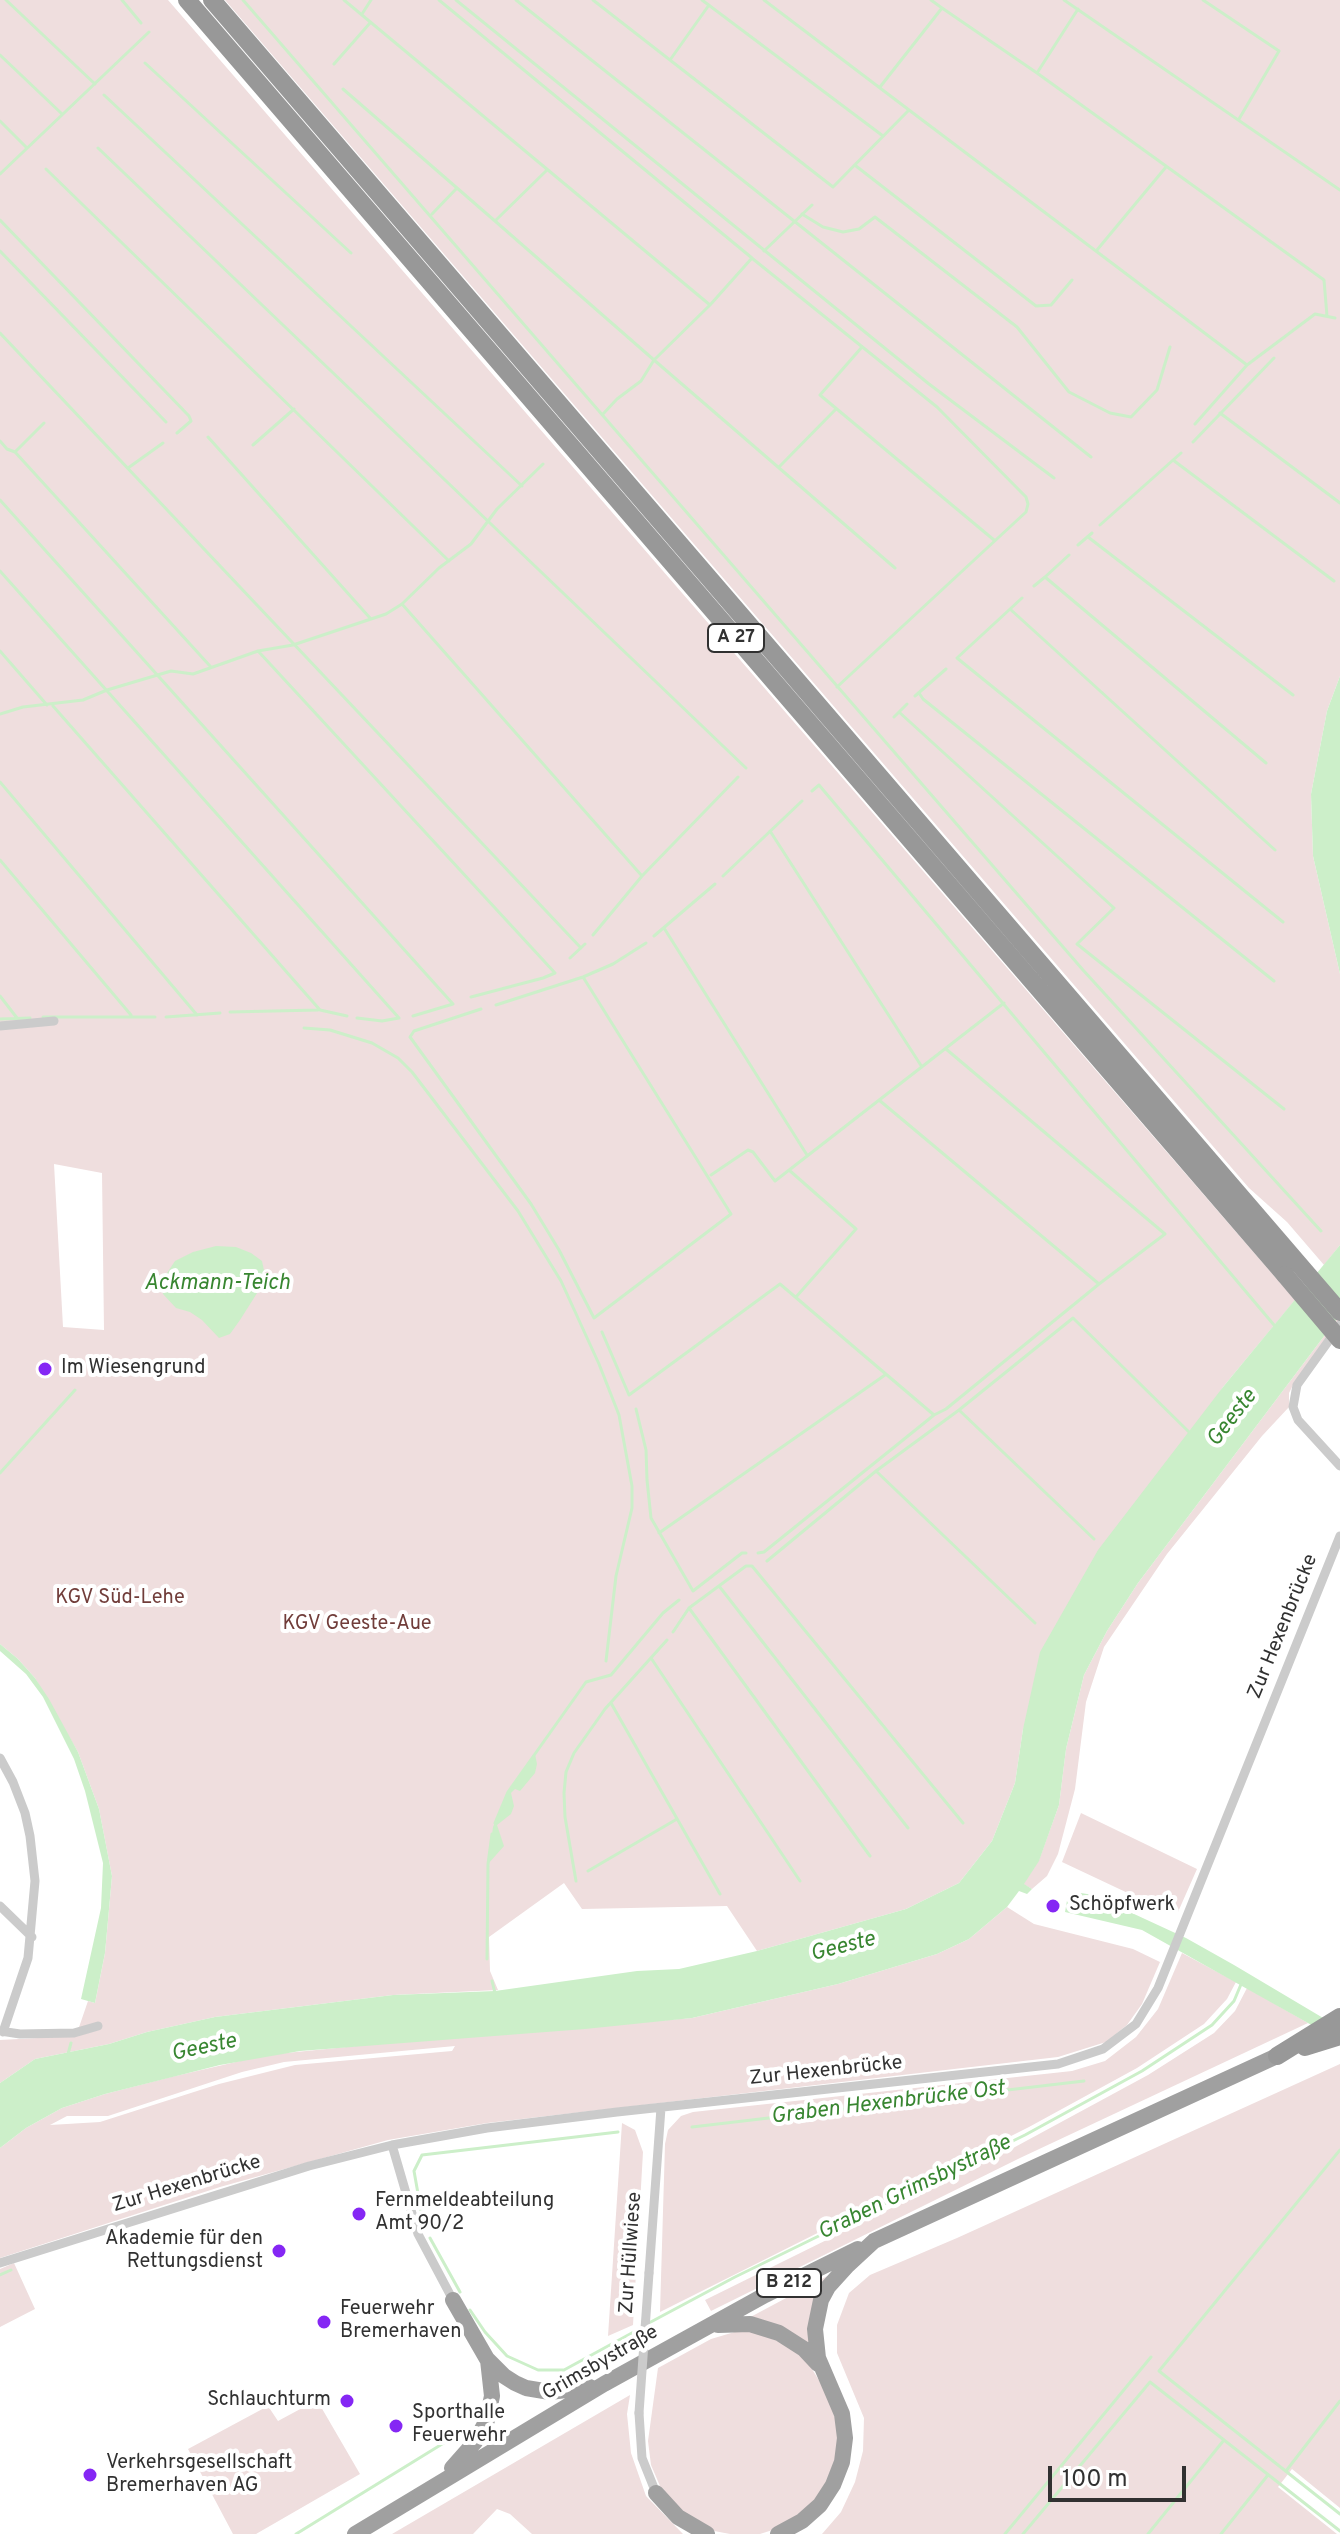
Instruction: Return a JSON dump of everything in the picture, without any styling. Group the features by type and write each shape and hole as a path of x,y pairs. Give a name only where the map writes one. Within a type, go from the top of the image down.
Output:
{"highway":[{"name":"A 27","path":"187,0 1290,1268 1340,1312"},
{"name":"A 27","path":"212,0 1290,1268 1340,1340"},
{"path":"1312,2040 1340,2017"},
{"path":"1277,2056 1340,2027"},
{"path":"1312,2040 1340,2036"},
{"name":"B 212","path":"874,2241 1277,2056"},
{"path":"778,2534 802,2521 820,2505 833,2485 842,2462 845,2438 842,2414 823,2372 815,2344 815,2329 821,2300 837,2276 874,2241"},
{"name":"Grimsbystraße","path":"355,2534 604,2384 765,2295 874,2241"},
{"path":"453,2300 487,2359 515,2383 538,2391 562,2392 604,2384"},
{"path":"705,2328 750,2324 779,2333 804,2349 823,2372"},
{"path":"433,2486 475,2442 487,2420 492,2383 487,2359"},
{"path":"656,2493 678,2517 707,2534"}],"street":[{"path":"0,1026 54,1021"},
{"path":"1340,1325 1297,1385 1293,1407 1298,1420 1340,1466"},
{"name":"Zur Hexenbrücke","path":"0,2263 309,2166 392,2145 487,2128 1058,2064 1103,2049 1136,2024 1153,1996 1340,1536"},
{"path":"0,1758 13,1782 30,1836 35,1881 28,1958 1,2031 20,2034 74,2033 98,2026"},
{"path":"0,1906 32,1937"},
{"name":"Zur Hüllwiese","path":"656,2493 642,2458 639,2413 661,2108"},
{"path":"392,2145 418,2234 430,2262 453,2300"}],"green space":[{"path":"0,0 168,0 1295,1300 1223,1387 1023,1729 1015,1783 992,1841 959,1883 906,1909 757,1951 727,1906 582,1909 564,1883 489,1937 490,1971 498,1990 393,1995 215,2017 35,2059 0,2083 0,2040 76,2036 88,2001 95,2003 105,1953 112,1876 99,1809 78,1752 35,1678 0,1644","holes":["54,1164 102,1173 104,1330 63,1327"]},
{"path":"225,0 1340,0 1340,676 1327,711 1311,794 1313,856 1340,974 1340,1245 1324,1265 1287,1222 1249,1188"},
{"path":"1340,1315 1340,1322 1294,1383 1289,1393 1289,1407 1167,1554 1104,1647 1086,1702 1075,1789 1058,1854 1047,1876 1032,1889 1023,1884 1039,1860 1059,1805 1066,1749 1084,1675 1107,1631 1138,1583"},
{"path":"1081,1813 1197,1869 1178,1912 1166,1911 1062,1862"},
{"path":"1007,1907 1034,1924 1133,1949 1160,1962 1142,2004 1127,2025 1106,2042 1058,2057 487,2123 388,2140 220,2187 0,2258 0,2148 26,2128 62,2108 105,2094 266,2055 692,2018 838,1984 937,1954 969,1939","holes":["455,2046 452,2051 295,2065 219,2084 100,2122 50,2125 67,2116 108,2116 242,2072 284,2062"]},
{"path":"1182,1953 1236,1982 1227,1999 1204,2024 1137,2068 1029,2127 660,2312 665,2144 668,2130 681,2116 693,2112 1072,2071 1105,2061 1136,2037 1158,2009"},
{"path":"1247,1988 1308,2023 1020,2158 711,2311 705,2300 1015,2147 1148,2075 1214,2033 1235,2011"},
{"path":"1340,2064 1340,2508 1292,2469 1278,2487 1337,2534 822,2534 841,2512 855,2482 863,2451 864,2418 837,2353 837,2325 849,2293 870,2275"},
{"path":"622,2123 635,2130 643,2152 633,2325 608,2336"},
{"path":"14,2263 35,2309 0,2327 0,2269"},
{"path":"833,2273 812,2351 743,2321"},
{"path":"738,2331 762,2333 788,2343 805,2358 832,2401 839,2424 840,2451 825,2491 785,2526 760,2534 709,2530 666,2500 651,2465 648,2441 658,2368 711,2339"},
{"path":"630,2395 627,2414 631,2453 646,2496 683,2534 532,2534 510,2514 497,2509 473,2534 392,2534"},
{"path":"317,2400 360,2474 256,2534 233,2534 188,2449 268,2406 278,2421"}],"water":[{"path":"1340,676 1340,974 1313,856 1311,794 1327,711"},
{"name":"Geeste","path":"1340,1245 1340,1315 1138,1583 1107,1631 1084,1675 1066,1749 1059,1805 1039,1861 1024,1884 1032,1889 1027,1894 1019,1891 1007,1907 969,1939 937,1954 838,1984 692,2018 300,2051 220,2065 62,2108 26,2128 0,2148 0,2083 35,2059 215,2017 393,1995 495,1991 637,1971 679,1969 757,1951 906,1909 959,1883 992,1841 1015,1783 1040,1652 1098,1550 1223,1387"},
{"name":"Ackmann-Teich","path":"216,1246 236,1247 251,1253 262,1261 265,1275 259,1290 230,1334 219,1338 202,1320 176,1308 163,1294 161,1282 175,1261"},
{"path":"0,1644 35,1678 49,1699 78,1752 99,1809 112,1876 105,1953 95,2003 81,1999 101,1908 103,1863 85,1791 74,1759 43,1697 26,1674 0,1651"},
{"path":"535,1754 535,1773 520,1791 515,1789 511,1793 514,1806 511,1814 497,1825 504,1846 488,1864 493,1827 508,1792"},
{"path":"1068,1895 1093,1895 1186,1938 1234,1965 1340,2028 1340,2041 1142,1930 1065,1912"}],"waterway":[{"path":"6,0 95,84"},
{"path":"122,0 141,23"},
{"path":"243,0 1083,970 1321,1231"},
{"path":"344,0 710,305"},
{"path":"362,14 371,0"},
{"path":"439,0 752,258 654,360 895,568"},
{"path":"456,0 929,384 1054,478"},
{"path":"516,0 1091,457"},
{"path":"593,0 833,187 909,110 764,0"},
{"path":"702,0 883,136"},
{"path":"931,0 942,8"},
{"path":"1064,0 1340,190"},
{"path":"1203,0 1279,51 1239,119"},
{"path":"670,60 709,5"},
{"path":"880,87 942,8 1324,280 1327,316"},
{"path":"1037,73 1078,9"},
{"path":"334,64 370,23"},
{"path":"0,174 149,32"},
{"path":"0,55 61,113"},
{"path":"145,63 351,253"},
{"path":"343,89 495,221"},
{"path":"104,95 522,486"},
{"path":"909,110 1247,365"},
{"path":"0,121 26,147"},
{"path":"98,148 746,768"},
{"path":"856,166 1036,306 1051,305 1072,280"},
{"path":"1097,250 1166,167"},
{"path":"46,169 449,561"},
{"path":"547,170 495,221 654,360 641,381 603,414"},
{"path":"432,214 457,188"},
{"path":"764,251 812,205"},
{"path":"802,214 823,227 843,232 859,229 875,217 1017,327 1069,392 1110,413 1131,417 1157,390 1170,347"},
{"path":"0,220 189,416 191,421 177,433"},
{"path":"0,251 166,422"},
{"path":"753,259 937,407 1026,497 1028,504 1026,512 837,687"},
{"path":"1195,424 1247,365 1315,314 1335,318"},
{"path":"0,333 581,948"},
{"path":"862,347 820,395 994,540"},
{"path":"1193,442 1274,358"},
{"path":"253,445 294,409"},
{"path":"780,466 836,409"},
{"path":"1220,413 1340,503"},
{"path":"15,452 44,423"},
{"path":"208,437 370,618"},
{"path":"0,441 15,452 210,666"},
{"path":"128,468 163,443"},
{"path":"1100,525 1181,453"},
{"path":"1173,460 1334,581"},
{"path":"0,714 23,707 83,700 171,671 193,674 258,651 293,645 386,614 402,604 439,568 471,544 497,509 543,464"},
{"path":"0,500 453,1004 413,1016"},
{"path":"1078,545 1092,533"},
{"path":"1088,537 1293,695"},
{"path":"1045,577 1069,555"},
{"path":"0,571 399,1018"},
{"path":"1034,586 1045,577 1266,763"},
{"path":"1022,598 957,658 1283,922"},
{"path":"402,604 642,876"},
{"path":"1010,609 1275,850"},
{"path":"0,651 47,705"},
{"path":"259,652 555,973 471,997"},
{"path":"915,696 946,669"},
{"path":"919,693 1274,981"},
{"path":"899,712 907,704"},
{"path":"53,706 320,1010 347,1016"},
{"path":"894,717 899,712 1114,908 1077,944 1284,1109"},
{"path":"593,935 642,876 738,777"},
{"path":"0,782 197,1015"},
{"path":"812,791 819,785 1274,1325"},
{"path":"723,876 802,801"},
{"path":"770,831 922,1067"},
{"path":"0,860 131,1015"},
{"path":"654,936 715,884"},
{"path":"664,928 807,1155"},
{"path":"496,1005 583,977 613,964 646,943"},
{"path":"570,958 585,944"},
{"path":"481,1009 414,1031 410,1037 531,1204 594,1318 731,1214 583,977"},
{"path":"0,996 17,1018"},
{"path":"711,1175 748,1150 753,1152 775,1181 1004,1003"},
{"path":"230,1012 318,1010"},
{"path":"166,1017 220,1013"},
{"path":"43,1017 155,1017"},
{"path":"0,1019 30,1018"},
{"path":"357,1018 382,1021 399,1018"},
{"path":"304,1028 330,1030 372,1043 398,1058 518,1211 561,1281 619,1415 632,1486 632,1508 616,1576 606,1661"},
{"path":"758,1553 764,1552 1165,1234 946,1049"},
{"path":"879,1100 1099,1284"},
{"path":"789,1170 856,1229 796,1297"},
{"path":"602,1332 629,1395 780,1284 934,1415"},
{"path":"767,1561 876,1471 959,1410 1073,1318 1189,1432"},
{"path":"659,1533 885,1375"},
{"path":"0,1473 75,1390"},
{"path":"636,1409 646,1450 651,1518 693,1591 746,1553"},
{"path":"959,1410 1094,1539"},
{"path":"876,1471 1035,1623"},
{"path":"673,1632 689,1608 746,1566 752,1566 963,1823"},
{"path":"719,1586 908,1828"},
{"path":"495,1823 508,1792 586,1682 611,1675 663,1613 679,1600"},
{"path":"689,1608 870,1856"},
{"path":"576,1881 565,1817 566,1772 574,1753 605,1709 667,1640"},
{"path":"651,1658 800,1881"},
{"path":"611,1703 720,1894"},
{"path":"588,1871 677,1819"},
{"path":"487,1959 488,1864 492,1834"},
{"path":"492,1981 495,1993"},
{"name":"Graben Grimsbystraße","path":"647,2324 735,2277 1025,2135 1142,2071 1212,2025 1234,2001 1242,1982"},
{"path":"68,2054 71,2043"},
{"name":"Graben Hexenbrücke Ost","path":"692,2127 1084,2081"},
{"path":"422,2216 414,2171 422,2155 618,2132"},
{"path":"1340,2150 1159,2371 1340,2514"},
{"path":"430,2238 460,2292"},
{"path":"0,2275 11,2270"},
{"path":"470,2310 507,2356 538,2370 564,2370 641,2328"},
{"path":"1005,2534 1151,2357"},
{"path":"1023,2534 1150,2382 1340,2531"},
{"path":"1286,2471 1340,2401"},
{"name":"Graben Grimsbystraße","path":"296,2534 460,2433"},
{"path":"1148,2534 1224,2440"},
{"path":"1221,2534 1268,2475"}],"place":[{"name":"Im Wiesengrund","path":"45,1369"},
{"name":"Schöpfwerk","path":"1053,1906"},
{"name":"Fernmeldeabteilung Amt 90/2","path":"359,2214"},
{"name":"Akademie für den Rettungsdienst","path":"279,2251"},
{"name":"Feuerwehr Bremerhaven","path":"324,2322"},
{"name":"Schlauchturm","path":"347,2401"},
{"name":"Sporthalle Feuerwehr","path":"396,2426"},
{"name":"Verkehrsgesellschaft Bremerhaven AG","path":"90,2475"}],"park label":[{"name":"KGV Süd-Lehe","path":"120,1599"},
{"name":"KGV Geeste-Aue","path":"357,1625"}]}
